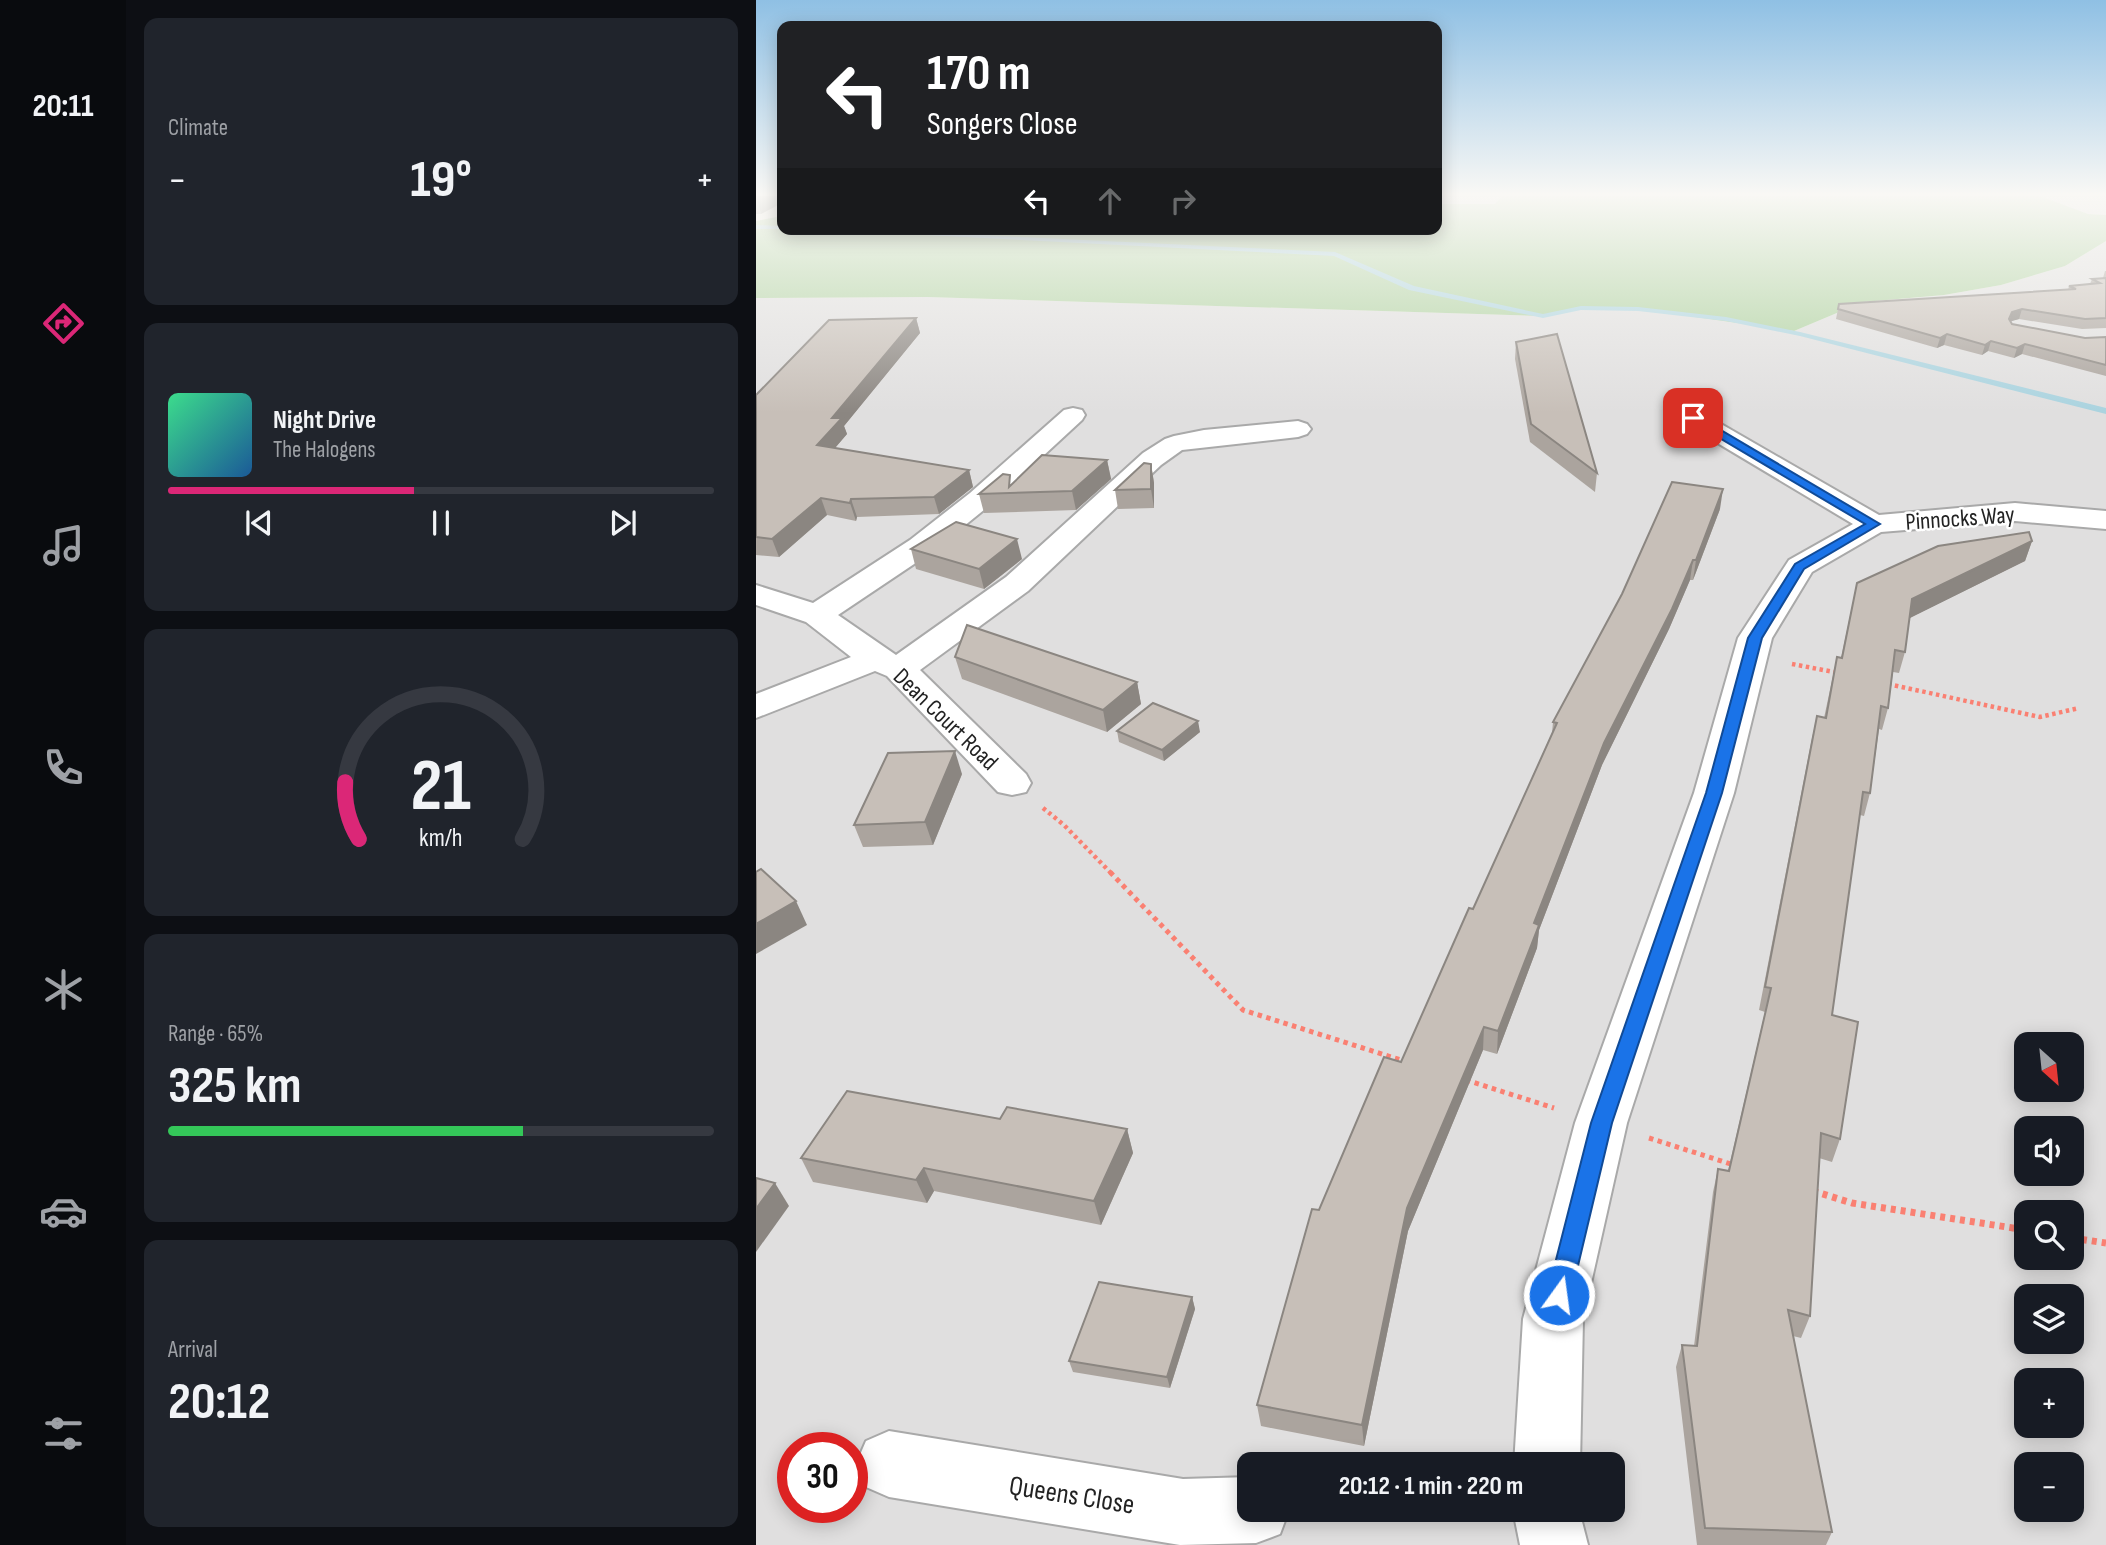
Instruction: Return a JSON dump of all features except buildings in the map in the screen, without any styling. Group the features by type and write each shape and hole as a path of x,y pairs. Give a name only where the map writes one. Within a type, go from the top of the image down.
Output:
{"street":[{"path":"817,615 921,546 980,499 1073,415"},
{"path":"1693,418 1874,524"},
{"path":"888,664 1017,584 1152,459 1174,444 1204,438 1298,429"},
{"name":"Pinnocks Way","path":"1548,1452 1553,1319 1601,1123 1714,793 1755,638 1800,566 1874,524 2015,512 2106,520"},
{"name":"Dean Court Road","path":"756,594 817,615 888,664 1013,783"},
{"name":"Dean Court Road","path":"756,706 888,664"},
{"name":"Queens Close","path":"889,1464 1183,1512 1237,1511"},
{"path":"1549,1522 1554,1545"}],"path":[{"path":"1750,655 1851,676"},
{"path":"1876,681 2040,717 2079,708"},
{"path":"1013,783 1064,825 1243,1010 1416,1064"},
{"path":"1455,1077 1746,1169"},
{"path":"1799,1186 1852,1203 2014,1228"},
{"path":"2084,1240 2106,1243"}],"shaded area":[{"path":"2058,268 2106,268 2106,1545 756,1545 756,298 927,297 1543,316 1581,308 1638,309 1794,331 1863,302 1944,295 2001,285"}],"green space":[{"path":"756,268 2058,268 2001,285 1944,295 1863,302 1794,331 1638,309 1581,308 1543,316 927,297 756,298"}],"waterway":[{"path":"1367,268 1412,288 1543,316 1581,308 1638,309 1726,319 1800,334 2106,411"}],"route":[{"path":"1559,1295 1601,1123 1714,793 1755,638 1800,566 1874,524 1693,418"}]}
